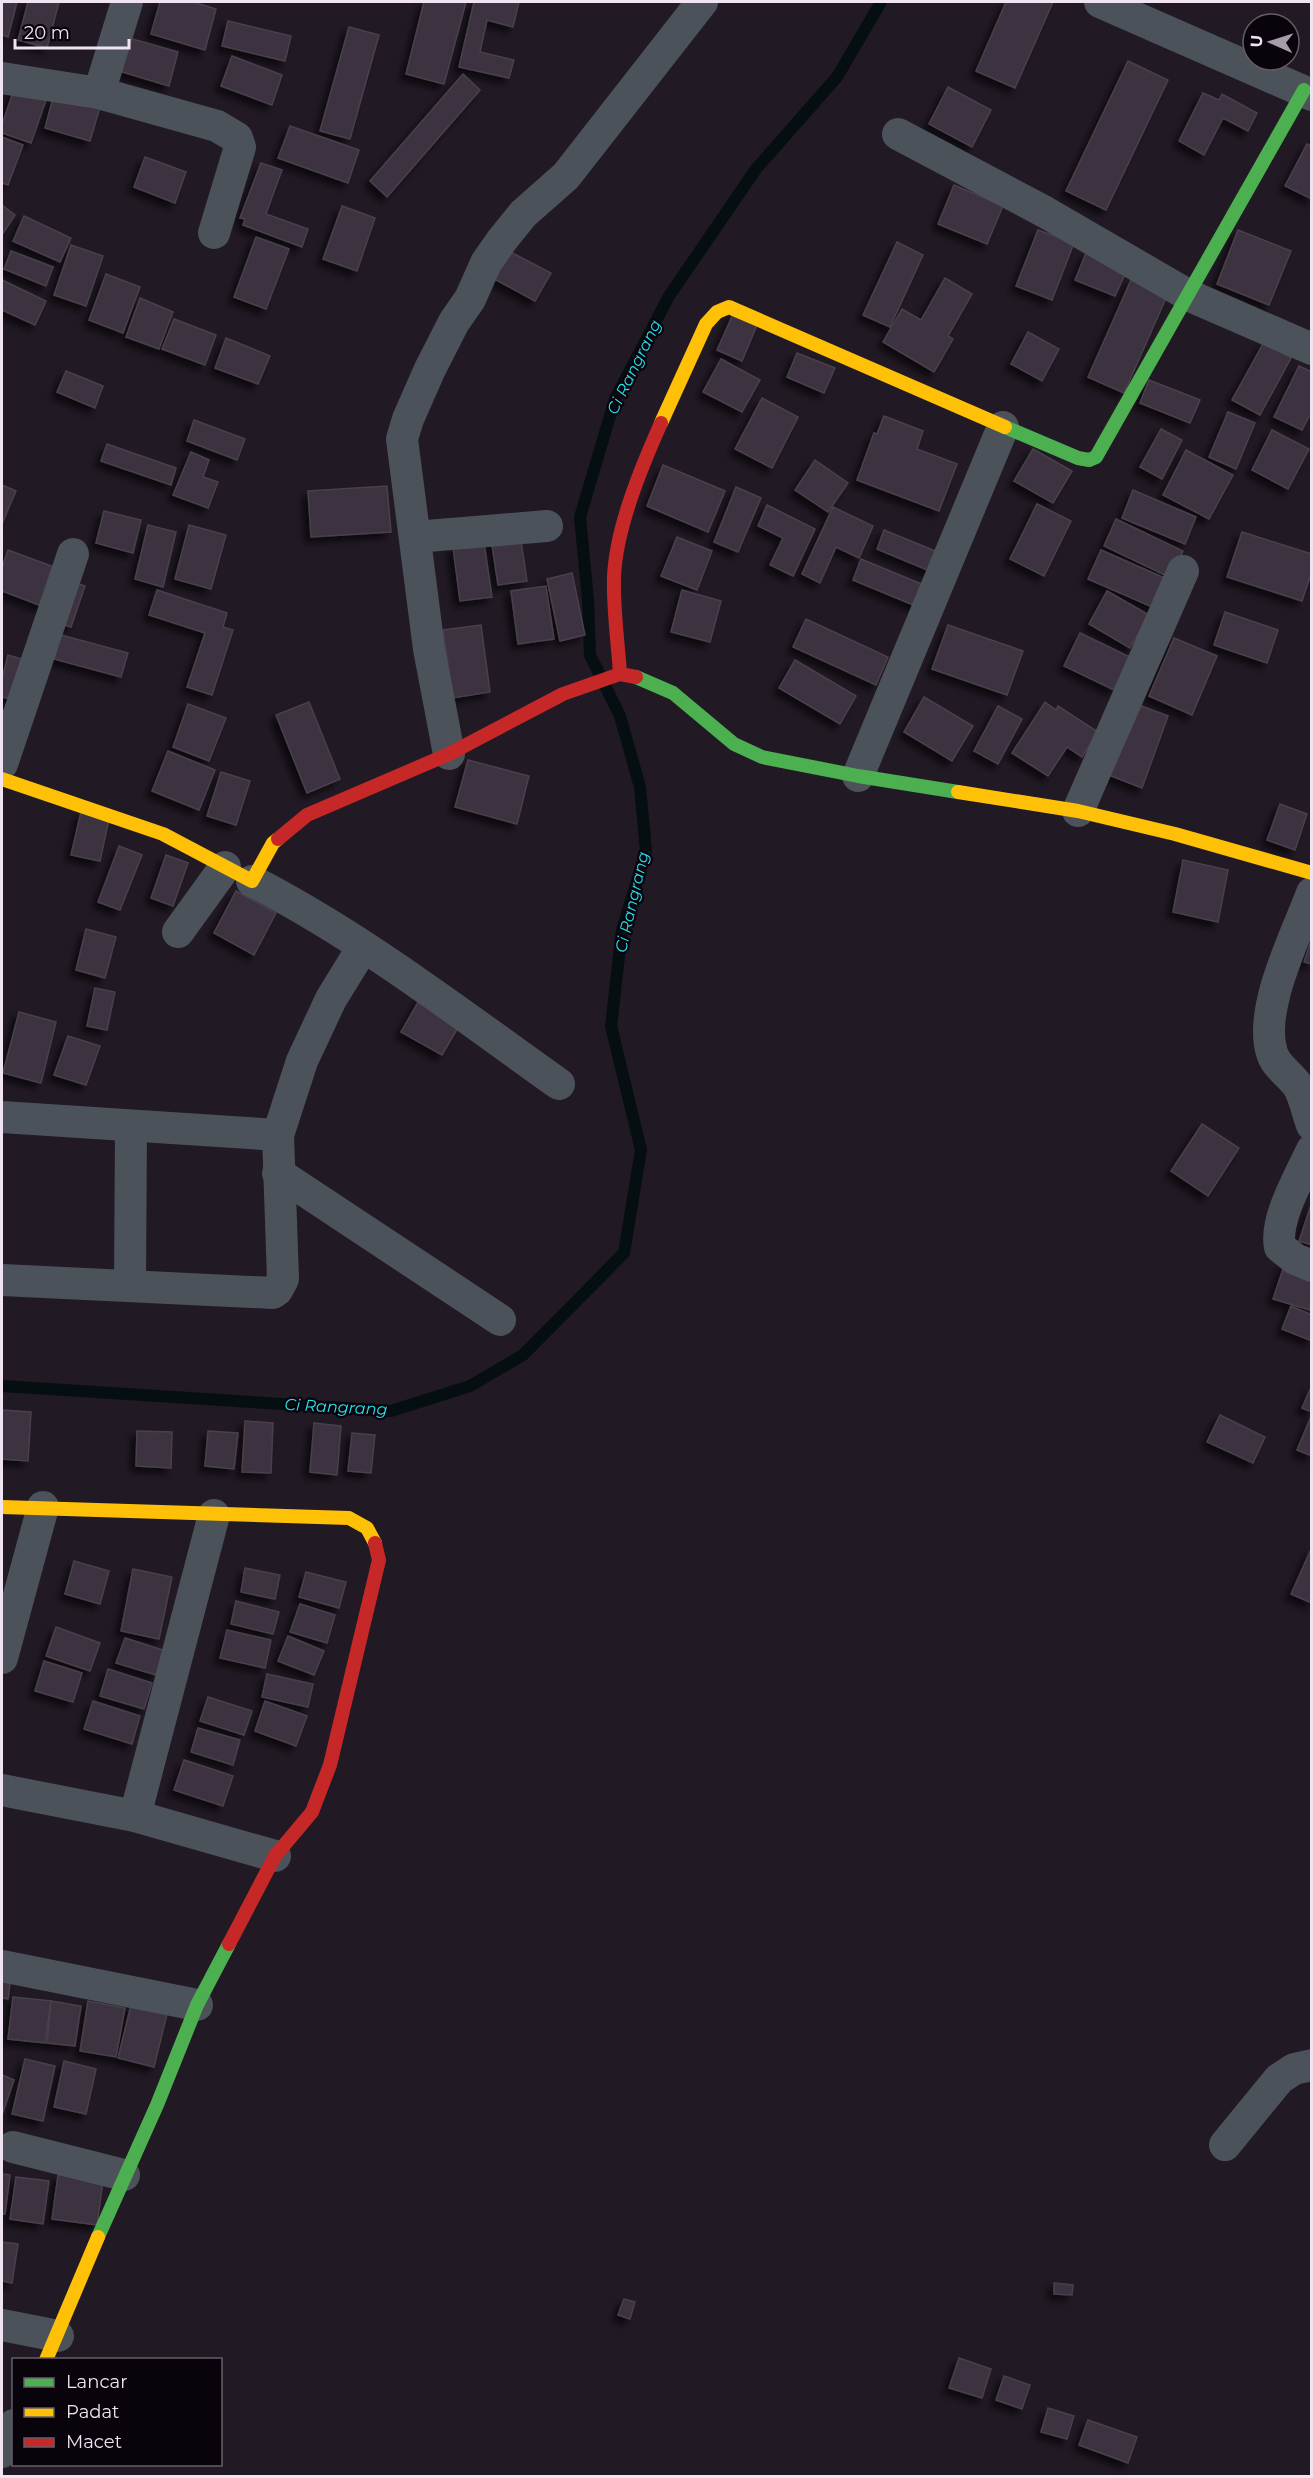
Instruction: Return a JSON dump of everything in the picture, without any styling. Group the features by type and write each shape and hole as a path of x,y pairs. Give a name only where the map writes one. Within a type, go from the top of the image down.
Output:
{"street":[{"path":"99,93 127,2"},
{"path":"449,754 429,649 402,439 419,392 449,331 470,299 486,263 511,226 566,176 702,2"},
{"path":"620,674 614,577 620,542 640,467 706,324 717,312 729,307 1078,458 1089,460 1096,458 1307,92 1100,2"},
{"path":"2,78 99,93 217,126 237,138 240,147 214,233"},
{"path":"898,134 1045,212 1188,295 1311,349"},
{"path":"858,776 1003,427"},
{"path":"415,537 547,526"},
{"path":"2,764 72,554"},
{"path":"1078,811 1183,571"},
{"path":"252,881 273,843 307,815 449,754 563,694 620,674 643,680 673,693 734,744 762,757 858,776 1078,811 1175,834 1311,873"},
{"path":"2,780 163,834 292,902 363,947 559,1083"},
{"path":"178,932 225,867"},
{"path":"1311,893 1269,1012 1272,1054 1296,1084 1303,1097 1311,1125"},
{"path":"2,1280 273,1293 277,1290 283,1279 278,1135 302,1060 331,999 363,947"},
{"path":"2,1117 278,1135"},
{"path":"130,1286 131,1126"},
{"path":"1311,1150 1287,1207 1278,1237 1280,1247 1295,1259 1311,1266"},
{"path":"278,1173 500,1320"},
{"path":"2,1508 43,1507 214,1515 349,1518 357,1520 370,1530 379,1560 333,1754 320,1796 308,1818 275,1856 197,2005 157,2106 124,2175 52,2348 2,2325"},
{"path":"2,1658 43,1507"},
{"path":"135,1816 214,1515"},
{"path":"2,1790 135,1816 275,1856"},
{"path":"2,1966 197,2005"},
{"path":"1225,2145 1279,2079 1294,2069 1311,2065"},
{"path":"13,2147 124,2175"},
{"path":"2,2452 12,2430"}],"building":[{"path":"2,2 17,2 8,37 2,35"},
{"path":"28,2 59,2 47,48 18,40"},
{"path":"160,2 193,2 216,9 205,50 151,34"},
{"path":"424,2 466,2 444,84 406,74"},
{"path":"474,2 519,2 513,27 487,20 480,52 514,60 509,78 459,67"},
{"path":"1006,2 1053,2 1015,88 976,71"},
{"path":"228,21 291,36 285,61 222,46"},
{"path":"349,27 379,35 350,139 320,131"},
{"path":"129,38 178,52 169,86 119,71"},
{"path":"232,56 282,75 272,105 221,86"},
{"path":"1128,61 1168,80 1106,210 1066,191"},
{"path":"463,74 480,90 387,197 370,181"},
{"path":"948,87 991,110 972,147 929,124"},
{"path":"14,89 46,100 31,143 2,133 2,125"},
{"path":"1203,93 1219,100 1222,94 1257,113 1248,131 1223,118 1204,155 1179,141"},
{"path":"54,94 100,107 90,141 45,128"},
{"path":"290,126 359,150 348,183 278,158"},
{"path":"2,137 23,145 8,185 2,183"},
{"path":"1307,144 1312,146 1312,199 1285,186"},
{"path":"145,157 186,172 175,203 134,187"},
{"path":"261,163 282,170 266,214 308,229 302,247 243,225 245,219 240,218"},
{"path":"954,185 1003,206 987,244 938,224"},
{"path":"2,205 15,215 2,235"},
{"path":"342,206 375,218 357,271 323,259"},
{"path":"24,216 71,238 60,262 13,241"},
{"path":"1038,230 1074,243 1052,300 1016,286"},
{"path":"1238,230 1291,251 1269,305 1217,284"},
{"path":"256,237 289,249 266,309 234,297"},
{"path":"897,242 923,255 890,327 863,315"},
{"path":"71,245 103,256 86,306 54,295"},
{"path":"499,246 551,273 535,301 485,274"},
{"path":"11,251 53,267 46,286 4,269"},
{"path":"1086,253 1127,270 1115,296 1075,280"},
{"path":"106,274 140,287 123,333 89,320"},
{"path":"945,278 972,294 948,336 953,339 934,372 883,342 902,309 921,320"},
{"path":"2,280 46,301 35,325 2,310"},
{"path":"1131,280 1167,296 1124,393 1088,377"},
{"path":"140,298 173,312 159,349 126,337"},
{"path":"734,312 758,323 742,361 717,350"},
{"path":"174,319 216,335 205,365 162,349"},
{"path":"1028,332 1059,349 1042,381 1011,364"},
{"path":"226,338 270,356 258,384 215,368"},
{"path":"1264,342 1291,358 1260,415 1232,400"},
{"path":"797,353 835,368 824,393 787,377"},
{"path":"721,359 760,380 742,412 703,392"},
{"path":"1299,366 1312,372 1312,411 1302,430 1274,417"},
{"path":"66,371 103,386 95,408 57,392"},
{"path":"1149,380 1200,400 1190,423 1140,403"},
{"path":"762,398 798,417 772,468 735,449"},
{"path":"1228,412 1255,423 1236,469 1209,457"},
{"path":"884,416 923,431 917,449 957,464 939,511 857,480 874,433 877,434"},
{"path":"194,420 245,439 237,460 187,441"},
{"path":"1161,429 1182,440 1162,479 1140,467"},
{"path":"1272,430 1309,449 1288,489 1252,470"},
{"path":"107,444 176,468 171,485 101,461"},
{"path":"1033,449 1072,471 1053,503 1014,481"},
{"path":"1186,450 1233,475 1209,519 1163,495"},
{"path":"191,452 209,460 203,477 218,482 208,508 173,495"},
{"path":"815,460 848,483 828,512 795,490"},
{"path":"663,465 725,491 708,532 647,506"},
{"path":"2,485 16,491 2,524"},
{"path":"387,486 391,532 311,537 308,491"},
{"path":"736,487 761,498 738,552 714,542"},
{"path":"1133,490 1196,517 1185,544 1122,518"},
{"path":"1037,504 1071,521 1044,576 1010,559"},
{"path":"767,505 815,529 793,576 770,565 783,538 758,526"},
{"path":"833,507 873,526 859,558 836,547 820,583 802,574"},
{"path":"104,511 141,520 133,553 96,543"},
{"path":"1116,519 1183,551 1171,578 1104,546"},
{"path":"148,525 176,532 163,587 135,579"},
{"path":"189,525 226,535 211,589 175,579"},
{"path":"884,530 945,555 937,574 877,549"},
{"path":"1242,532 1312,554 1312,571 1302,601 1227,577"},
{"path":"520,534 527,581 498,585 491,538"},
{"path":"677,537 712,551 697,590 661,576"},
{"path":"484,543 492,597 460,601 453,547"},
{"path":"8,550 62,570 47,608 2,591 2,568"},
{"path":"1101,550 1169,580 1157,609 1088,579"},
{"path":"861,559 931,588 923,609 853,580"},
{"path":"572,573 585,635 560,641 547,579"},
{"path":"69,581 85,586 71,627 55,622"},
{"path":"546,586 554,639 518,644 511,591"},
{"path":"157,590 227,613 223,627 233,630 212,695 187,687 205,633 149,615"},
{"path":"682,590 721,601 710,642 671,632"},
{"path":"1107,591 1149,615 1130,648 1089,624"},
{"path":"1225,612 1278,630 1267,663 1214,645"},
{"path":"806,619 888,657 876,685 793,647"},
{"path":"481,625 490,692 453,698 443,630"},
{"path":"948,625 1023,651 1007,695 932,669"},
{"path":"1080,633 1130,657 1114,690 1064,666"},
{"path":"61,635 128,653 121,677 54,659"},
{"path":"1174,638 1217,656 1192,715 1149,696"},
{"path":"8,655 28,661 17,701 2,697 2,679"},
{"path":"795,660 856,696 840,724 779,688"},
{"path":"924,697 973,726 952,761 904,732"},
{"path":"309,702 340,779 307,793 276,715"},
{"path":"1045,702 1056,710 1058,706 1098,732 1082,757 1067,747 1048,776 1012,753"},
{"path":"188,704 226,718 209,761 173,747"},
{"path":"1136,704 1168,716 1142,788 1109,775"},
{"path":"998,706 1022,719 998,764 974,751"},
{"path":"168,751 215,770 199,810 152,791"},
{"path":"468,760 529,776 517,824 455,807"},
{"path":"221,772 250,781 236,825 207,816"},
{"path":"1280,804 1307,814 1295,850 1267,840"},
{"path":"81,812 109,819 100,861 71,855"},
{"path":"119,846 142,855 120,910 98,902"},
{"path":"166,855 188,863 173,906 151,898"},
{"path":"1183,860 1228,870 1218,922 1173,912"},
{"path":"236,891 276,913 254,955 214,933"},
{"path":"86,929 116,937 105,978 76,970"},
{"path":"1312,938 1312,964 1304,962"},
{"path":"95,988 115,992 107,1030 87,1026"},
{"path":"421,997 462,1021 442,1055 401,1032"},
{"path":"19,1012 56,1022 41,1083 3,1073"},
{"path":"68,1036 100,1046 86,1085 54,1075"},
{"path":"1202,1124 1239,1148 1208,1196 1171,1171"},
{"path":"1312,1202 1312,1245 1299,1241"},
{"path":"1285,1263 1312,1271 1310,1310 1273,1299"},
{"path":"1291,1306 1312,1315 1312,1341 1282,1329"},
{"path":"1312,1385 1312,1412 1302,1408"},
{"path":"2,1410 31,1412 28,1461 2,1459"},
{"path":"1312,1414 1312,1456 1297,1450"},
{"path":"1220,1415 1265,1437 1253,1463 1207,1442"},
{"path":"245,1421 273,1423 271,1473 242,1472"},
{"path":"314,1423 341,1426 337,1475 310,1472"},
{"path":"137,1431 172,1432 171,1468 136,1466"},
{"path":"208,1431 238,1433 234,1469 205,1466"},
{"path":"352,1433 375,1435 371,1473 348,1471"},
{"path":"1312,1547 1312,1603 1291,1594"},
{"path":"74,1561 109,1571 100,1604 65,1594"},
{"path":"245,1568 280,1575 275,1599 241,1592"},
{"path":"133,1569 172,1577 159,1639 121,1631"},
{"path":"306,1572 346,1582 339,1608 299,1597"},
{"path":"236,1601 279,1612 273,1634 231,1624"},
{"path":"300,1604 335,1615 327,1643 290,1632"},
{"path":"56,1627 100,1643 90,1671 46,1656"},
{"path":"227,1630 271,1640 265,1668 220,1658"},
{"path":"288,1636 324,1651 314,1675 278,1661"},
{"path":"125,1638 163,1650 156,1675 116,1663"},
{"path":"44,1661 82,1673 73,1702 35,1691"},
{"path":"108,1669 152,1683 144,1709 100,1696"},
{"path":"267,1674 313,1684 308,1707 262,1697"},
{"path":"208,1697 252,1711 244,1735 200,1721"},
{"path":"93,1701 140,1716 132,1744 84,1729"},
{"path":"265,1701 307,1716 296,1746 255,1731"},
{"path":"198,1728 240,1740 233,1765 191,1752"},
{"path":"184,1760 233,1776 223,1806 174,1790"},
{"path":"2,1976 11,1977 8,1999 2,1998"},
{"path":"13,1997 51,2001 45,2043 8,2039"},
{"path":"51,2001 81,2006 75,2046 47,2043"},
{"path":"88,2001 125,2008 116,2057 80,2051"},
{"path":"131,2005 167,2014 154,2067 118,2058"},
{"path":"25,2059 55,2066 43,2121 12,2114"},
{"path":"64,2061 96,2069 86,2114 54,2107"},
{"path":"2,2075 14,2080 2,2115"},
{"path":"2,2174 10,2175 5,2214 2,2214"},
{"path":"58,2175 103,2181 97,2225 52,2219"},
{"path":"16,2177 49,2181 43,2224 10,2219"},
{"path":"2,2242 18,2244 12,2283 2,2281"},
{"path":"1054,2283 1073,2285 1072,2295 1054,2294"},
{"path":"624,2299 635,2302 630,2319 618,2315"},
{"path":"959,2358 991,2369 982,2398 949,2388"},
{"path":"1004,2376 1030,2385 1022,2409 996,2400"},
{"path":"1048,2408 1074,2416 1067,2439 1041,2432"},
{"path":"1088,2420 1137,2437 1128,2463 1079,2445"}],"waterway":[{"name":"Ci Rangrang","path":"2,1386 391,1411 470,1386 523,1355 624,1253 641,1150 611,1026 622,930 646,851 640,787 620,716 590,655 588,600 580,517 615,399 669,296 756,169 837,77 881,2"}],"traffic: fast":[{"path":"1005,427 1078,458 1089,460 1096,457 1304,90"},
{"path":"636,677 673,693 734,744 762,757 858,776 958,792"},
{"path":"98,2237 157,2105 197,2005 229,1944"}],"traffic: slow":[{"path":"661,423 706,324 717,312 729,307 1005,427"},
{"path":"2,779 163,834 252,881 273,843 278,839"},
{"path":"958,792 1078,811 1175,834 1312,873"},
{"path":"2,1507 349,1518 367,1528 375,1543"},
{"path":"47,2358 98,2237"}],"traffic: jam":[{"path":"620,674 614,601 614,577 619,539 631,499 661,423"},
{"path":"278,839 307,815 449,754 563,694 620,674 636,677"},
{"path":"229,1944 275,1856 312,1812 330,1765 379,1560 375,1543"}]}
